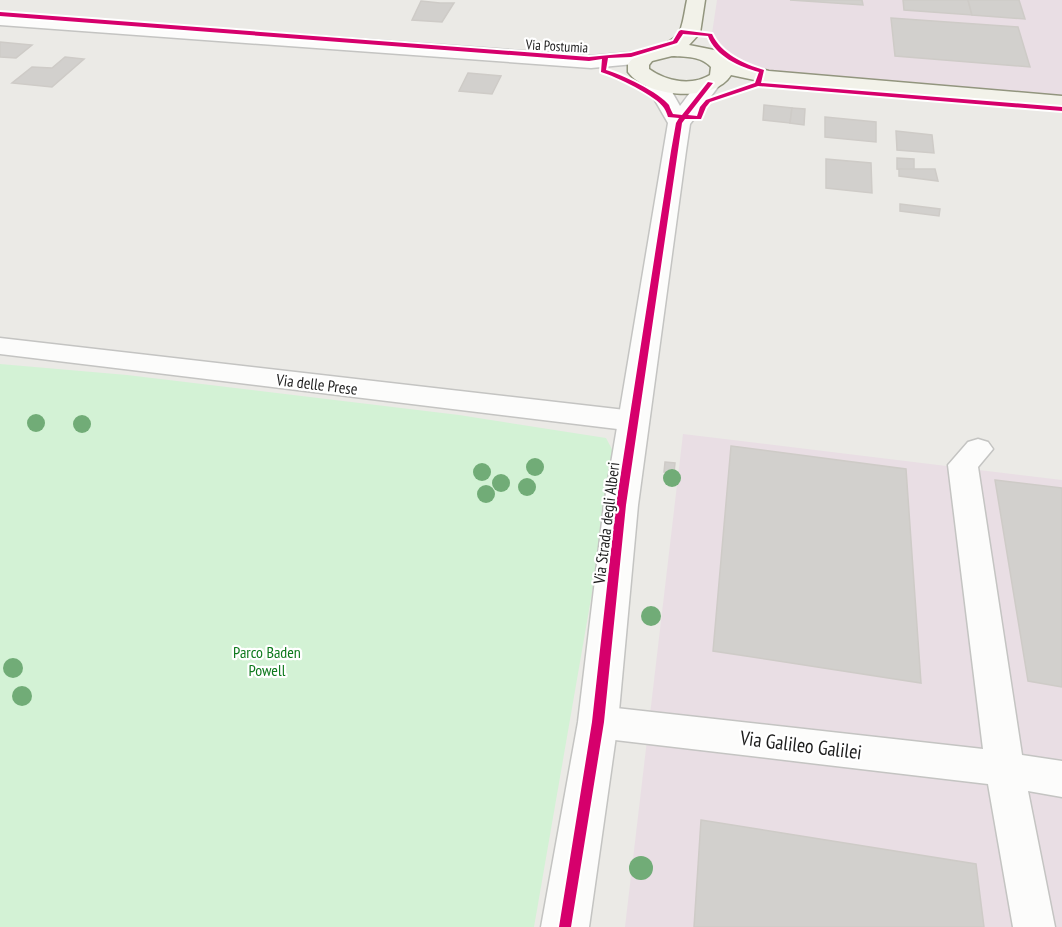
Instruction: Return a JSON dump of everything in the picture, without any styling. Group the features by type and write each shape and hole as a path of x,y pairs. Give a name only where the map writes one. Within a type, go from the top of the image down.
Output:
{"main road":[{"path":"670,50 690,33 696,0"},
{"path":"690,33 713,70"},
{"name":"Via Postumia","path":"645,57 670,50 692,51 713,70 1062,103"},
{"path":"645,57 638,64 639,72 651,81"},
{"name":"Via Postumia","path":"651,81 674,87 694,87 713,70"}],"street":[{"name":"Via Postumia","path":"0,19 591,62 645,57"},
{"name":"Via Postumia","path":"591,62 651,81"},
{"name":"Via Strada degli Alberi","path":"565,927 598,722 621,505 680,123 713,70"},
{"path":"651,81 680,123"},
{"name":"Via delle Prese","path":"0,346 634,421"},
{"path":"978,449 963,465 1005,769 1034,927"},
{"name":"Via Galileo Galilei","path":"598,722 1005,769 1062,778"}],"shaded area":[{"path":"717,0 1062,0 1062,99 769,72 747,67 719,50 711,40"},
{"path":"683,434 1062,480 1062,927 625,927"}],"green space":[{"name":"Parco Baden Powell","path":"0,364 127,375 459,415 606,438 613,451 597,564 534,927 0,927"}],"building":[{"path":"790,0 862,0 863,5"},
{"path":"903,0 968,0 972,15 904,10"},
{"path":"968,0 1019,0 1025,19 972,15"},
{"path":"421,1 454,3 442,22 412,20"},
{"path":"891,18 1018,27 1030,67 895,56"},
{"path":"0,42 32,45 16,58 0,57"},
{"path":"65,57 84,59 52,87 12,83 32,67 52,68"},
{"path":"468,73 501,76 492,94 459,91"},
{"path":"764,105 792,108 790,123 763,120"},
{"path":"792,108 805,109 804,125 790,123"},
{"path":"825,117 876,122 876,142 825,137"},
{"path":"896,131 932,135 934,153 897,150"},
{"path":"897,158 914,159 914,171 897,169"},
{"path":"826,159 871,163 872,193 826,188"},
{"path":"899,169 935,169 938,181 899,176"},
{"path":"900,204 940,209 939,216 900,211"},
{"path":"731,446 906,469 921,683 713,651"},
{"path":"665,462 675,463 674,473 664,472"},
{"path":"995,480 1062,488 1062,687 1028,681"},
{"path":"701,820 976,864 984,927 694,927"}],"cycle path":[{"path":"0,14 589,59 605,57"},
{"path":"758,84 762,71 739,63 723,53 712,41 710,35 681,32 675,42 631,55 605,57 603,71 656,97 667,107 670,116 699,118 708,101 758,84 1062,109"},
{"path":"565,927 598,722 621,505 674,151 679,123 710,83"}]}
